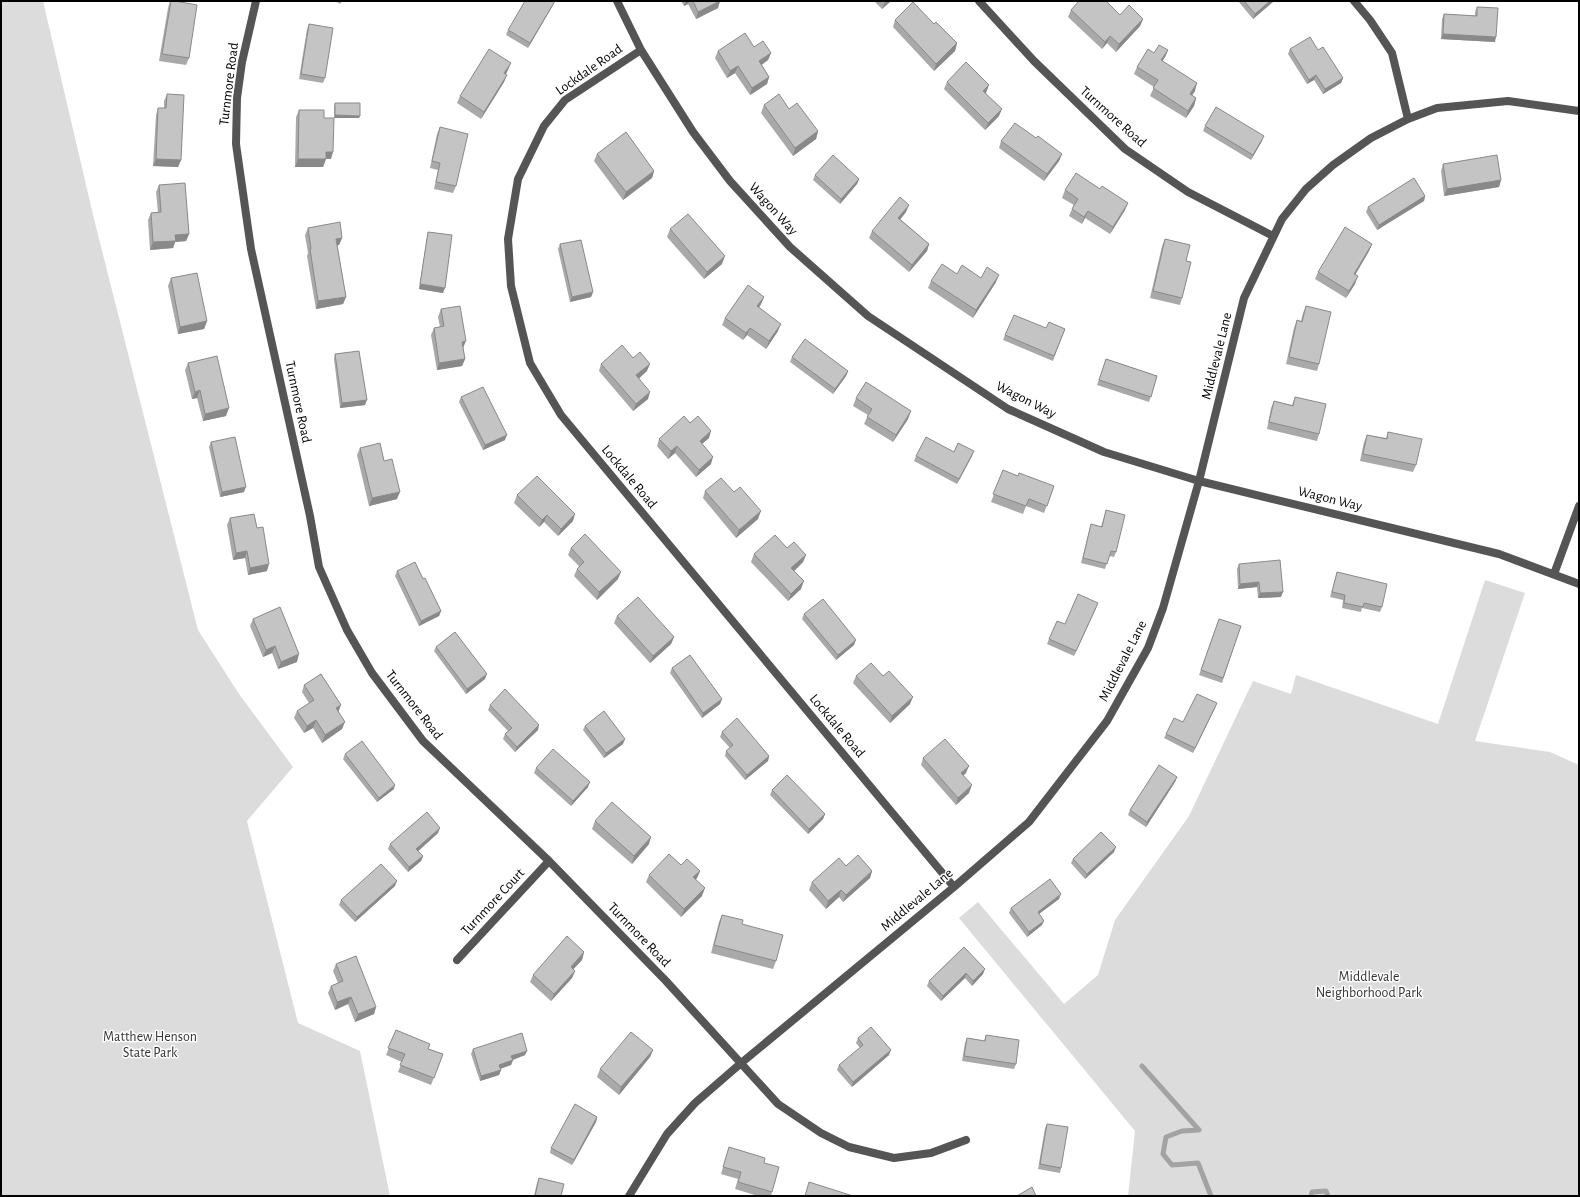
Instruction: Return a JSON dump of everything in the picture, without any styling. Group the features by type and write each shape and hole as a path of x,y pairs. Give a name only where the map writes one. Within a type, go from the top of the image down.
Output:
{"street":[{"name":"Turnmore Road","path":"256,1 242,62 238,98 236,144 251,248 310,516 319,567 347,630 372,673 422,741 548,861 666,981 778,1104 821,1133 849,1147 894,1158 931,1153 966,1140"},
{"name":"Wagon Way","path":"617,1 641,50 693,132 730,181 790,248 868,316 1008,409 1104,452 1199,480 1499,554 1579,584"},
{"name":"Turnmore Road","path":"979,1 1034,61 1125,149 1188,192 1273,236"},
{"path":"1354,1 1370,20 1392,53 1408,119"},
{"name":"Lockdale Road","path":"641,50 565,100 544,126 518,179 508,239 511,286 530,363 561,415 954,887"},
{"name":"Middlevale Lane","path":"629,1196 667,1134 695,1103 954,887 1029,822 1107,721 1150,642 1163,608 1199,480 1244,298 1282,219 1306,189 1333,165 1371,138 1408,119 1437,108 1508,101 1579,111"},
{"path":"1554,574 1579,506"},
{"name":"Turnmore Court","path":"457,960 548,861"}],"green space":[{"name":"Matthew Henson State Park","path":"1,1 43,1 94,219 198,630 239,694 293,767 247,821 298,1023 360,1051 390,1196 1,1196"},
{"name":"Middlevale Neighborhood Park","path":"1485,580 1525,593 1475,741 1550,752 1579,765 1579,1196 1128,1196 1135,1131 959,918 978,902 1064,1004 1098,975 1115,920 1189,816 1253,681 1291,694 1296,675 1438,724"}],"building":[{"path":"171,1 197,5 189,58 162,54"},
{"path":"525,1 555,1 530,43 508,30"},
{"path":"693,1 720,1 698,12"},
{"path":"1079,1 1106,1 1120,15 1129,5 1143,19 1119,44 1110,36 1105,42 1071,10"},
{"path":"1244,1 1270,1 1255,14"},
{"path":"913,2 934,24 936,22 957,43 936,64 895,20"},
{"path":"1477,7 1498,8 1496,37 1443,34 1444,14 1477,16"},
{"path":"309,24 333,28 325,78 301,74"},
{"path":"745,33 754,47 763,41 771,53 759,61 769,77 752,88 738,66 730,71 718,51"},
{"path":"1310,37 1318,50 1323,47 1343,78 1325,89 1316,75 1309,80 1290,49"},
{"path":"1159,45 1168,50 1161,60 1197,83 1190,94 1196,98 1188,111 1153,88 1158,80 1137,67 1148,49 1154,53"},
{"path":"489,49 511,63 504,73 507,75 484,112 460,96"},
{"path":"966,62 989,85 983,91 1002,109 988,123 947,82"},
{"path":"167,94 184,95 181,160 156,159 158,108 166,108"},
{"path":"779,94 789,109 797,103 818,131 795,148 764,105"},
{"path":"335,103 360,103 360,116 335,115"},
{"path":"1216,107 1264,136 1253,155 1205,126"},
{"path":"299,110 324,110 324,118 334,118 333,152 326,152 326,159 298,159"},
{"path":"1015,123 1036,138 1038,136 1062,154 1047,174 1001,141"},
{"path":"440,127 468,134 456,186 436,182 440,163 432,161"},
{"path":"626,132 654,171 626,192 597,154"},
{"path":"833,155 859,179 841,199 815,175"},
{"path":"1497,155 1501,180 1447,189 1443,164"},
{"path":"1076,173 1100,189 1102,186 1128,203 1113,227 1088,211 1084,217 1072,209 1078,199 1065,190"},
{"path":"1414,178 1425,196 1379,225 1368,207"},
{"path":"185,183 189,234 175,235 176,241 153,242 151,213 161,212 159,185"},
{"path":"900,197 909,205 898,218 929,244 912,265 872,231"},
{"path":"688,214 725,256 707,272 670,229"},
{"path":"340,222 342,238 336,239 346,297 318,301 308,228"},
{"path":"1345,227 1372,244 1354,274 1358,276 1349,291 1318,272"},
{"path":"428,232 452,235 445,288 420,284"},
{"path":"1165,239 1190,245 1186,261 1191,262 1182,298 1153,291"},
{"path":"581,240 593,292 572,297 560,244"},
{"path":"942,264 957,274 962,265 981,278 987,267 999,275 976,310 931,281"},
{"path":"197,273 207,321 180,327 171,278"},
{"path":"748,285 764,297 757,306 781,324 769,341 750,328 746,333 725,318"},
{"path":"460,306 466,341 462,342 465,359 439,363 434,328 444,326 441,309"},
{"path":"1306,306 1331,312 1319,364 1289,357 1297,320 1302,322"},
{"path":"1014,315 1046,328 1049,322 1065,329 1054,356 1005,335"},
{"path":"805,339 848,371 835,389 792,357"},
{"path":"622,345 633,358 640,352 650,364 636,375 650,392 636,404 601,364"},
{"path":"359,351 367,400 342,403 335,354"},
{"path":"217,356 229,408 205,414 200,390 195,392 188,363"},
{"path":"1106,359 1157,376 1151,397 1099,380"},
{"path":"866,382 911,411 896,435 867,417 872,409 856,398"},
{"path":"483,387 507,435 485,445 461,397"},
{"path":"1295,397 1326,404 1319,434 1269,422 1274,401 1293,406"},
{"path":"684,416 690,423 698,416 711,431 700,441 713,457 699,470 677,446 671,451 659,439"},
{"path":"1388,432 1422,439 1416,465 1363,454 1367,435 1387,439"},
{"path":"235,437 246,487 222,492 211,442"},
{"path":"926,437 954,452 958,443 974,451 959,479 916,456"},
{"path":"380,443 384,461 392,459 400,492 372,498 360,448"},
{"path":"1003,470 1018,476 1019,473 1054,486 1047,506 1029,499 1026,506 993,494"},
{"path":"537,476 575,514 561,529 547,515 542,520 517,495"},
{"path":"721,478 734,492 740,487 761,511 739,530 705,491"},
{"path":"1106,510 1125,515 1116,552 1111,551 1107,564 1083,558 1091,524 1102,527"},
{"path":"254,514 257,528 263,527 269,564 250,568 247,551 236,553 230,518"},
{"path":"585,534 621,572 599,592 577,569 584,562 571,548"},
{"path":"775,535 787,548 794,542 806,555 791,568 804,581 791,594 754,554"},
{"path":"1280,560 1283,592 1260,593 1259,582 1240,584 1239,564"},
{"path":"415,562 423,579 425,578 441,611 421,621 397,571"},
{"path":"1337,572 1387,584 1382,607 1364,603 1363,607 1344,603 1345,595 1332,592"},
{"path":"1078,594 1098,603 1076,651 1049,639 1057,621 1065,624"},
{"path":"638,597 674,637 653,656 617,616"},
{"path":"823,599 856,640 838,655 804,614"},
{"path":"280,607 299,654 281,662 275,646 266,650 253,619"},
{"path":"1219,619 1241,626 1223,678 1201,670"},
{"path":"455,632 487,674 467,689 436,647"},
{"path":"690,655 722,699 703,713 672,668"},
{"path":"871,663 883,676 889,671 913,697 892,716 856,676"},
{"path":"321,674 341,705 336,708 345,722 325,735 316,720 307,726 297,711 314,700 304,685"},
{"path":"505,689 539,725 517,747 505,734 512,728 490,705"},
{"path":"1197,694 1217,703 1195,748 1166,734 1174,718 1183,722"},
{"path":"604,711 625,739 606,753 585,726"},
{"path":"737,718 769,756 747,775 726,751 733,745 722,732"},
{"path":"945,739 969,766 961,773 972,785 958,798 923,758"},
{"path":"362,741 395,785 379,798 345,754"},
{"path":"553,749 590,782 573,801 536,768"},
{"path":"1159,765 1177,777 1147,822 1130,810"},
{"path":"787,775 825,814 809,829 772,790"},
{"path":"612,802 651,837 634,856 595,821"},
{"path":"427,812 440,828 416,849 423,856 409,867 390,844"},
{"path":"1101,832 1116,847 1087,874 1073,859"},
{"path":"669,854 681,865 687,859 700,871 693,877 705,888 684,909 649,875"},
{"path":"858,855 872,871 846,895 841,890 828,901 812,882 839,858 846,866"},
{"path":"381,864 397,881 357,917 341,900"},
{"path":"1050,879 1061,894 1038,912 1044,921 1029,932 1011,908"},
{"path":"722,915 743,920 742,924 783,935 776,961 714,945"},
{"path":"567,936 584,952 571,967 575,971 554,994 533,975"},
{"path":"964,947 985,969 973,981 966,973 943,996 929,981"},
{"path":"356,956 376,1007 358,1014 351,997 337,1002 331,986 343,981 336,964"},
{"path":"871,1027 891,1050 853,1082 839,1065 863,1045 858,1038"},
{"path":"396,1030 430,1044 428,1049 443,1054 434,1078 400,1065 405,1054 388,1048"},
{"path":"631,1032 653,1050 621,1087 600,1069"},
{"path":"522,1033 527,1051 511,1056 513,1060 499,1065 501,1070 481,1076 473,1049"},
{"path":"986,1035 1019,1040 1016,1064 964,1056 967,1038 985,1041"},
{"path":"575,1104 597,1117 574,1160 551,1148"},
{"path":"1047,1124 1068,1127 1061,1168 1040,1164"},
{"path":"729,1147 765,1158 764,1163 779,1167 772,1192 738,1182 741,1172 723,1167"},
{"path":"539,1178 564,1184 561,1196 535,1196"},
{"path":"809,1182 853,1196 805,1196"},
{"path":"1032,1187 1036,1196 1017,1196"}],"waterway":[{"path":"1142,1066 1199,1130 1182,1131 1166,1137 1163,1154 1172,1165 1198,1163 1211,1196"},
{"path":"1311,1196 1312,1192 1326,1191 1328,1196"}]}
